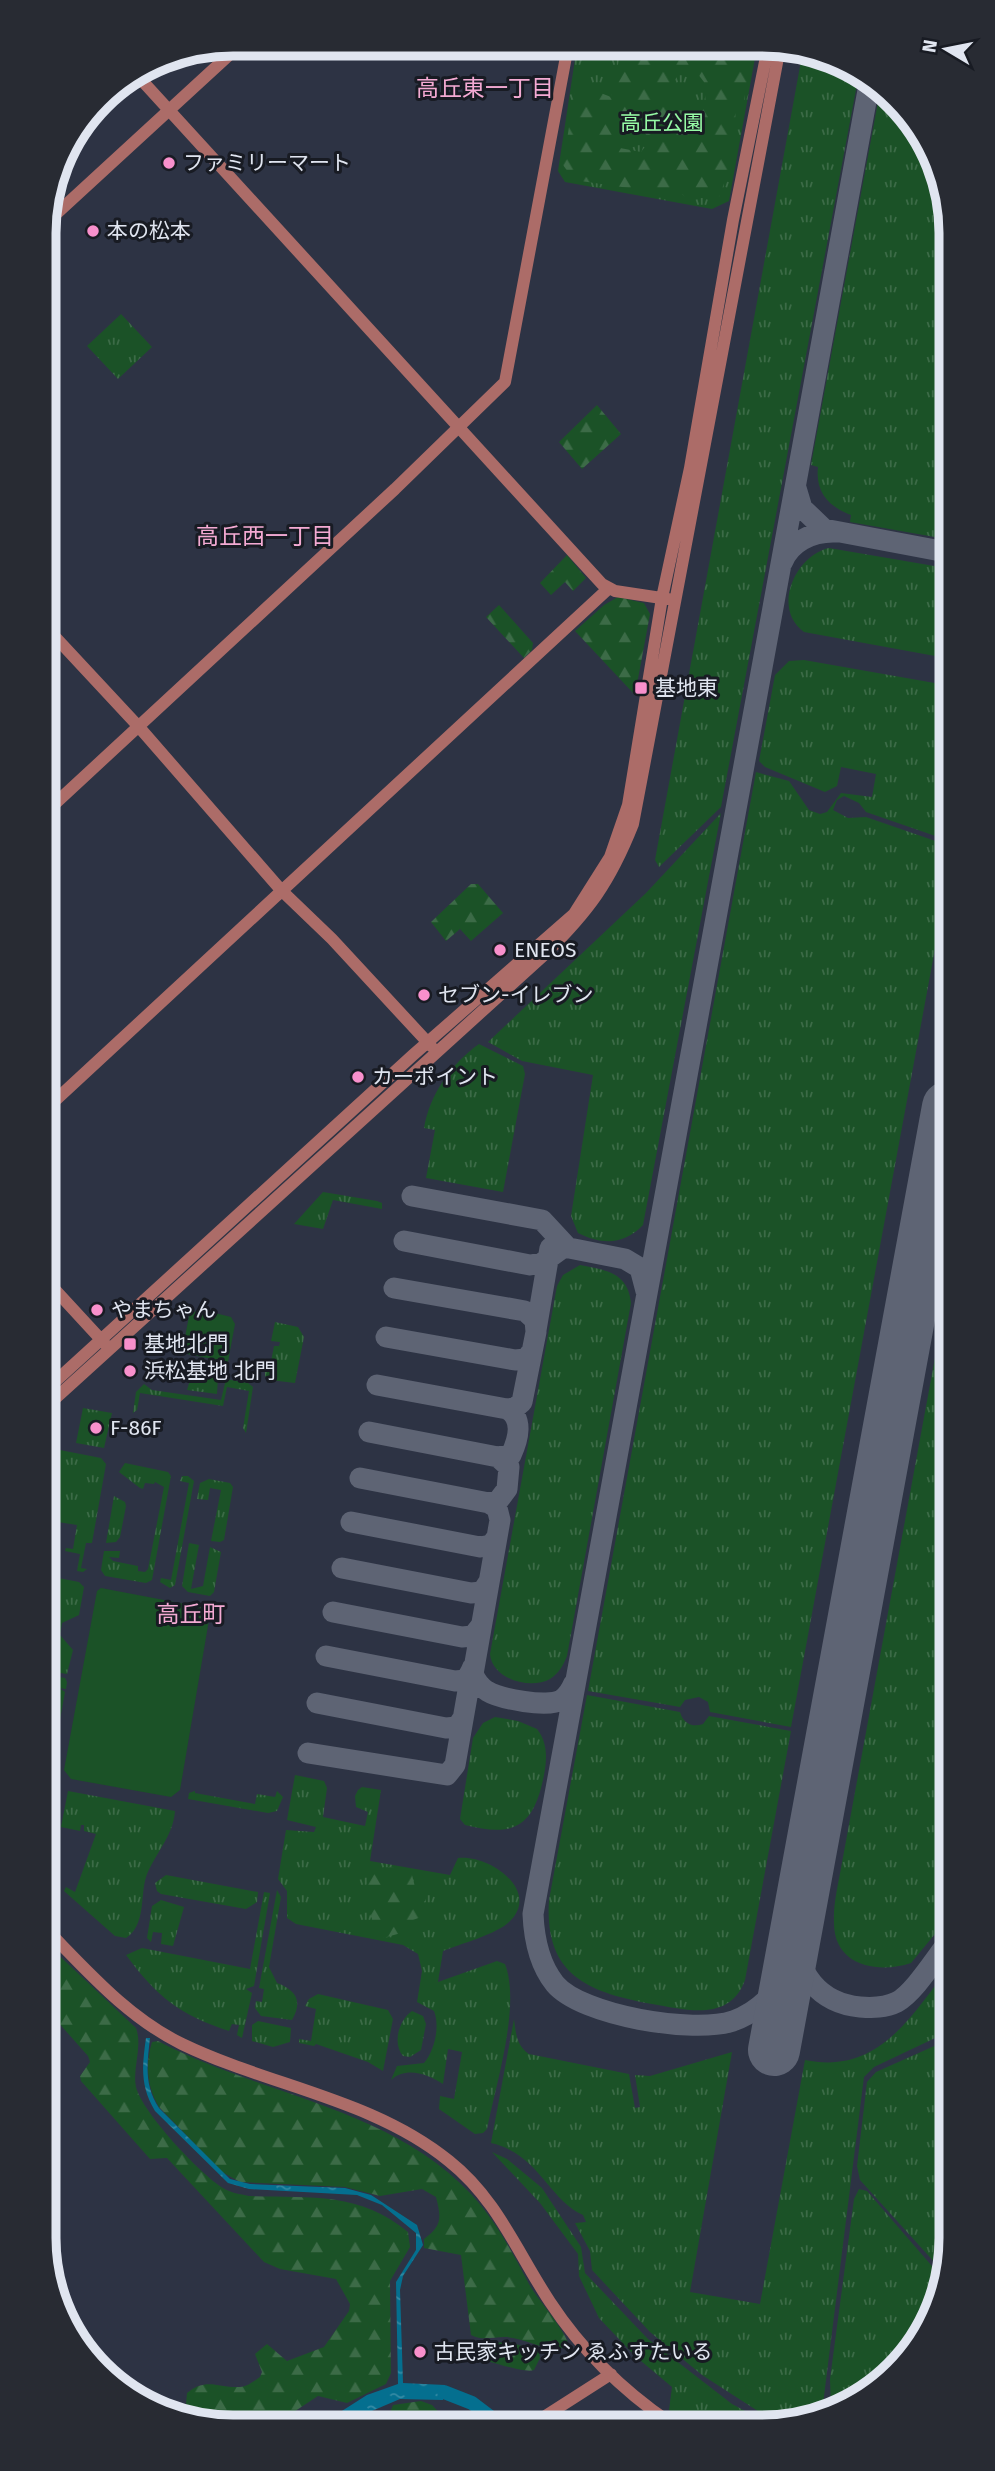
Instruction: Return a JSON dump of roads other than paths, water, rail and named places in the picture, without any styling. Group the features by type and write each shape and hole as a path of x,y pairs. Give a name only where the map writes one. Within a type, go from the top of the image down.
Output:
{"street":[{"path":"57,213 228,56"},
{"path":"56,804 500,388 508,372 566,56"},
{"path":"56,1382 105,1343 432,1047 581,918 600,894 619,859 634,824 690,468 733,220 766,56"},
{"path":"668,600 778,57"},
{"path":"142,81 608,589 668,600"},
{"path":"56,1100 608,589"},
{"path":"56,638 139,727 281,890 332,939 432,1047"},
{"path":"56,1291 105,1343"},
{"path":"56,1396 105,1343"},
{"path":"56,1939 125,2007 167,2036 197,2051 393,2125 450,2161 496,2210 558,2313 611,2374 662,2415"},
{"path":"547,2415 611,2374"}],"water":[{"path":"146,2038 150,2038 149,2083 159,2108 230,2179 250,2184 345,2188 371,2195 417,2225 423,2245 403,2276 400,2290 403,2383 445,2385 443,2400 400,2399 362,2415 336,2415 367,2395 398,2384 396,2282 416,2250 416,2233 382,2205 357,2195 249,2189 228,2183 155,2111 143,2076"}],"waterway":[{"path":"444,2392 472,2403 488,2415"}],"place":[{"name":"ファミリーマート","path":"169,163"},
{"name":"本の松本","path":"93,231"},
{"name":"基地東","path":"641,688"},
{"name":"ENEOS","path":"500,950"},
{"name":"セブン-イレブン","path":"424,995"},
{"name":"カーポイント","path":"358,1077"},
{"name":"やまちゃん","path":"97,1310"},
{"name":"基地北門","path":"130,1344"},
{"name":"浜松基地 北門","path":"130,1371"},
{"name":"F-86F","path":"96,1428"},
{"name":"古民家キッチン ゑふすたいる","path":"420,2352"}],"district":[{"name":"高丘東一丁目","path":"485,88"},
{"name":"高丘西一丁目","path":"265,536"},
{"name":"高丘町","path":"191,1614"}],"park label":[{"name":"高丘公園","path":"662,123"}]}
